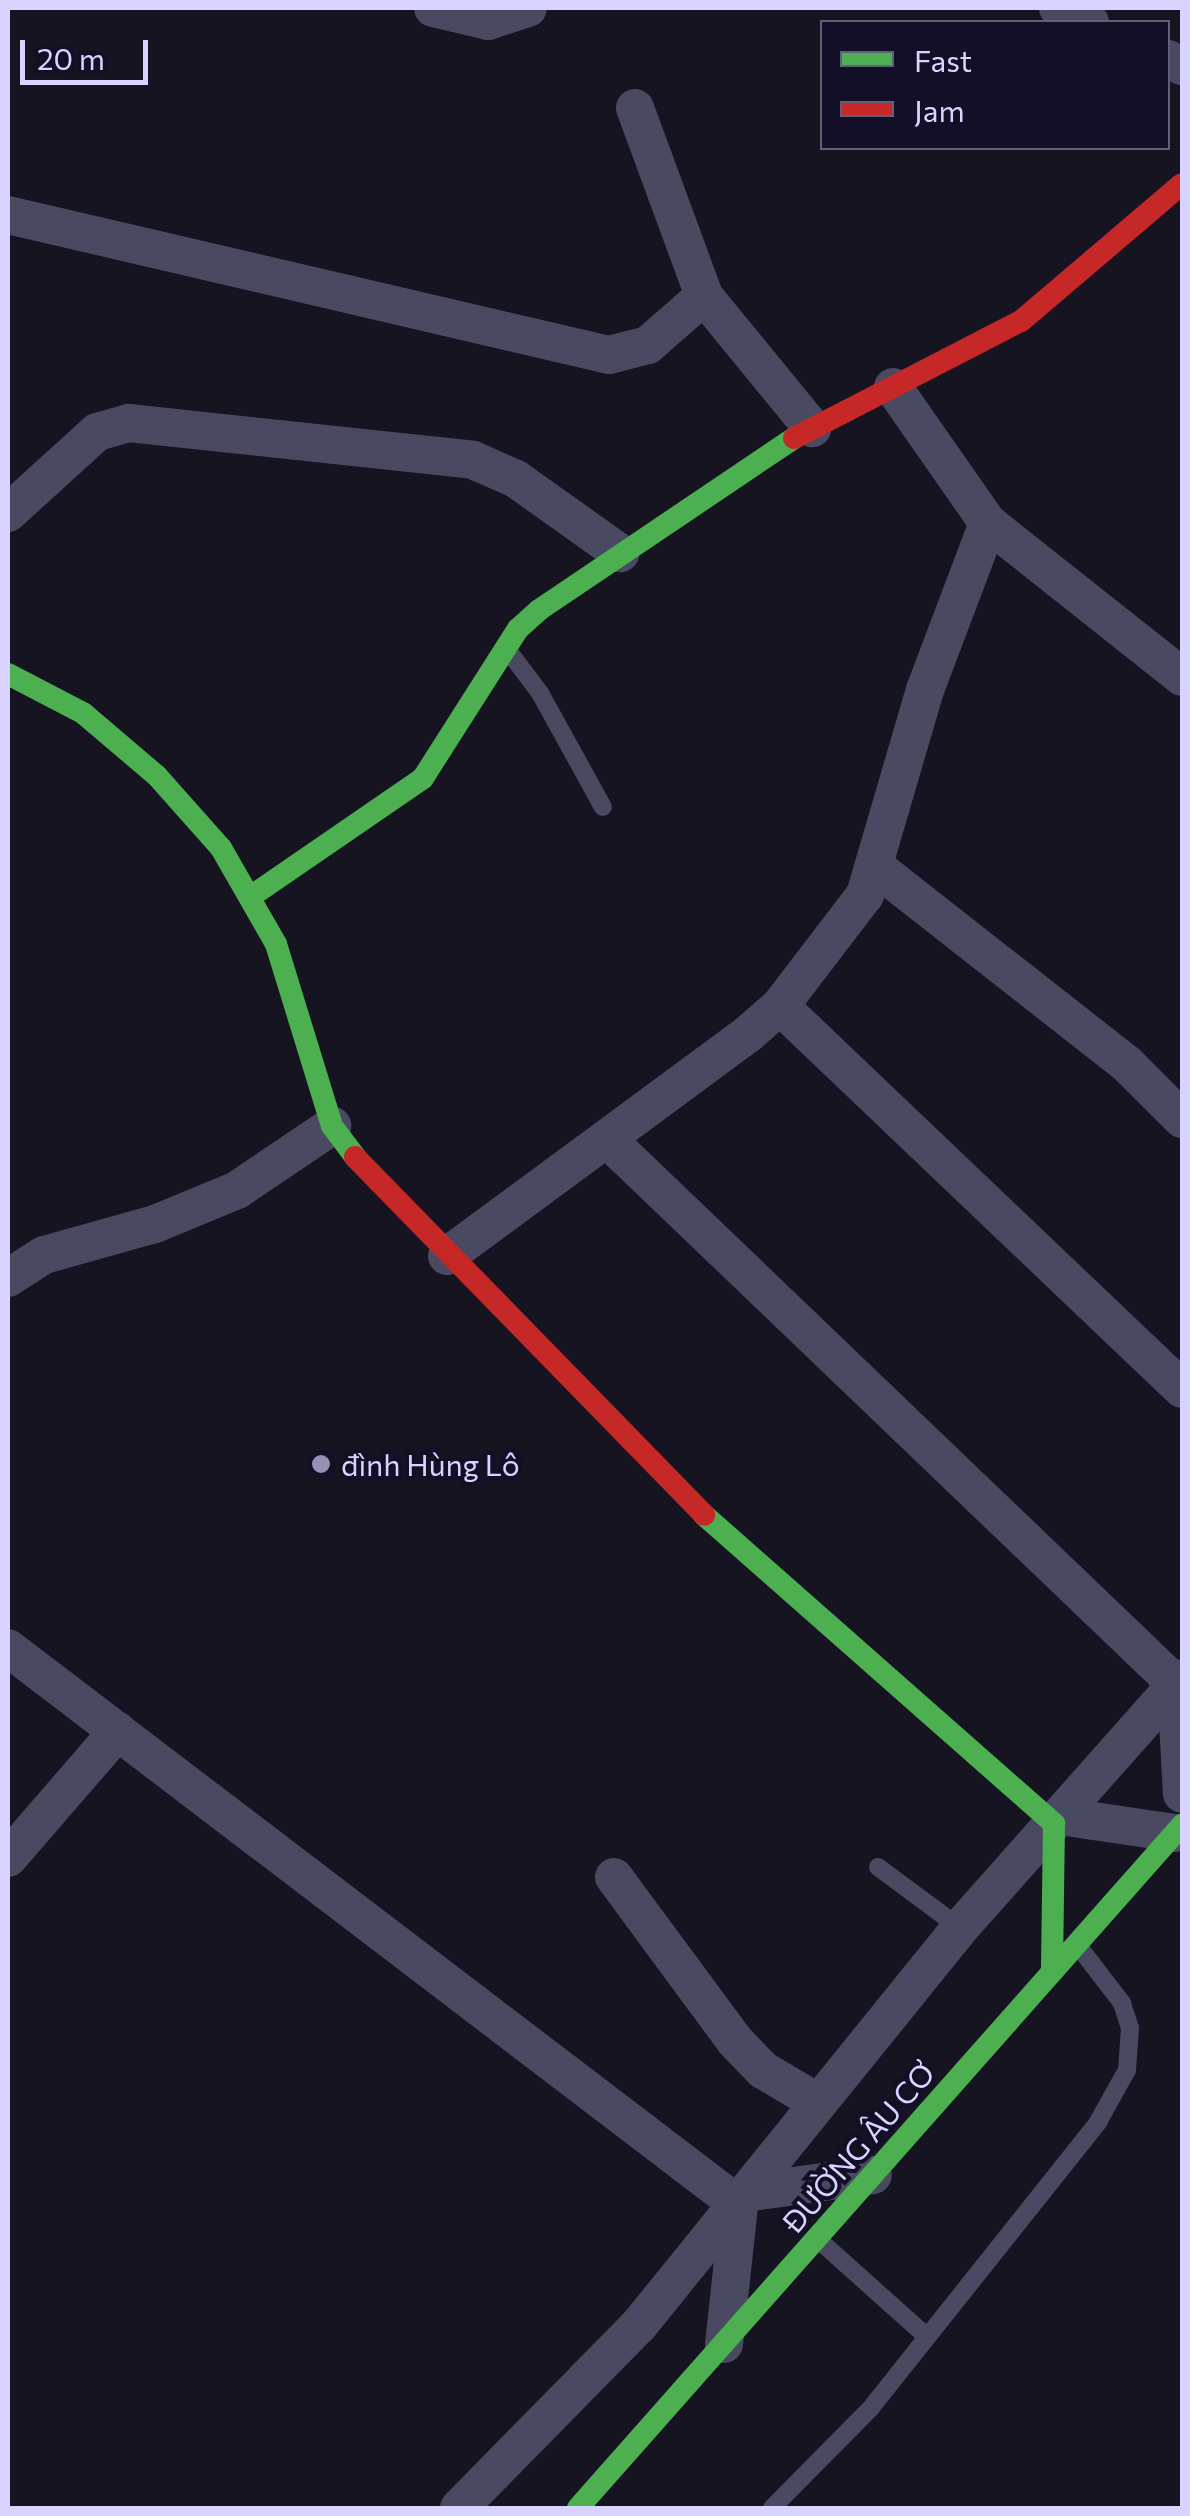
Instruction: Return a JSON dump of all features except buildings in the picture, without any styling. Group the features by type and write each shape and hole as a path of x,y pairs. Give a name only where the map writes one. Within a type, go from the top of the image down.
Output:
{"street":[{"path":"433,8 488,21 528,8"},
{"path":"1058,8 1085,20"},
{"path":"636,108 704,296 812,428"},
{"path":"253,895 423,778 505,648 540,610 755,459 1046,304 1182,184"},
{"path":"8,215 608,355 648,345 704,296"},
{"path":"893,387 988,523 1182,677"},
{"path":"8,512 97,432 129,423 474,460 516,479 620,553"},
{"path":"448,1256 780,1006 865,895 877,868 925,690 988,523"},
{"path":"8,674 83,713 157,776 253,895 276,944 332,1126 374,1182 708,1519 1057,1820 1179,1829"},
{"path":"877,868 1127,1064 1182,1119"},
{"path":"780,1006 1182,1388"},
{"path":"8,1278 44,1255 155,1224 237,1190 332,1126"},
{"path":"607,1139 1179,1681 1182,1794"},
{"path":"8,1648 745,2199 872,2175"},
{"path":"460,2508 639,2325 745,2199 816,2102 960,1928 1179,1681"},
{"path":"8,1858 118,1732"},
{"path":"1052,1972 1057,1820"},
{"name":"ĐƯỜNG ÂU CƠ","path":"578,2508 1179,1829"},
{"path":"614,1877 734,2040 764,2070 816,2102"},
{"path":"724,2344 745,2199"}],"lane":[{"path":"505,648 540,693 602,806"},
{"path":"878,1866 960,1928"},
{"path":"772,2508 870,2409 1098,2122 1127,2070 1130,2028 1122,2003 1076,1943"},
{"path":"818,2238 926,2336"}],"traffic: fast":[{"path":"253,895 423,778 518,629 539,610 794,438"},
{"path":"8,674 83,713 157,776 221,848 276,944 332,1126 355,1157"},
{"path":"704,1515 1054,1824 1052,1972"},
{"path":"578,2508 1182,1825"}],"traffic: jam":[{"path":"794,438 1021,321 1182,184"},
{"path":"355,1157 704,1515"}],"place":[{"name":"đình Hùng Lô","path":"321,1464"}]}
